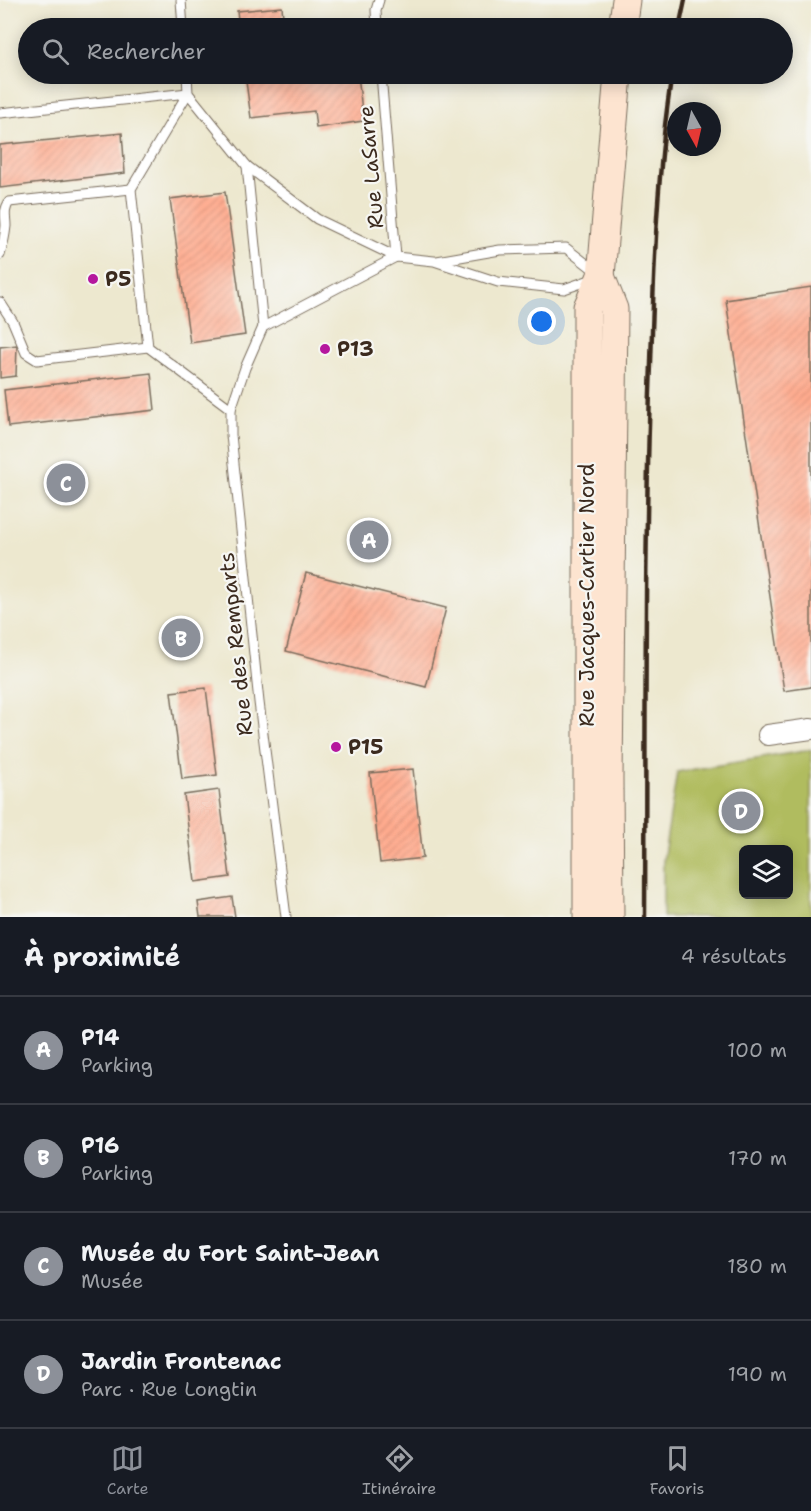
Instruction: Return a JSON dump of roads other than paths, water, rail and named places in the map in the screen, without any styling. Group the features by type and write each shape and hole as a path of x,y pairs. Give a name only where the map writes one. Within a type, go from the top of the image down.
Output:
{"street":[{"path":"623,18 626,0"},
{"name":"Rue Jacques-Cartier Nord","path":"587,917 587,307 601,276 617,84"},
{"name":"Rue Jacques-Cartier Nord","path":"601,276 614,309 609,778 610,917"},
{"path":"768,735 811,729"}],"lane":[{"path":"181,0 182,18"},
{"path":"376,18 379,0"},
{"path":"148,347 130,189 188,93 188,84"},
{"name":"Rue LaSarre","path":"382,84 396,257"},
{"path":"0,113 188,93"},
{"path":"188,93 247,166 317,219 396,257 434,261 498,282 564,289 601,276"},
{"path":"247,166 263,327 396,257"},
{"path":"0,255 6,222 4,210 9,202 130,189"},
{"path":"434,261 500,250 566,248 601,276"},
{"path":"0,302 13,322 26,352 37,360 148,347 231,409"},
{"name":"Rue des Remparts","path":"263,327 245,368 231,409 231,435 259,702 286,917"}],"railway":[{"path":"681,18 685,0"},
{"path":"645,917 646,571 652,327 660,182 671,84"}],"place":[{"name":"P5","path":"93,279"},
{"name":"P13","path":"325,349"},
{"name":"Musée du Fort Saint-Jean","path":"66,483"},
{"name":"P14","path":"369,540"},
{"name":"P16","path":"181,638"},
{"name":"P15","path":"336,747"},
{"name":"Jardin Frontenac","path":"741,811"}]}
